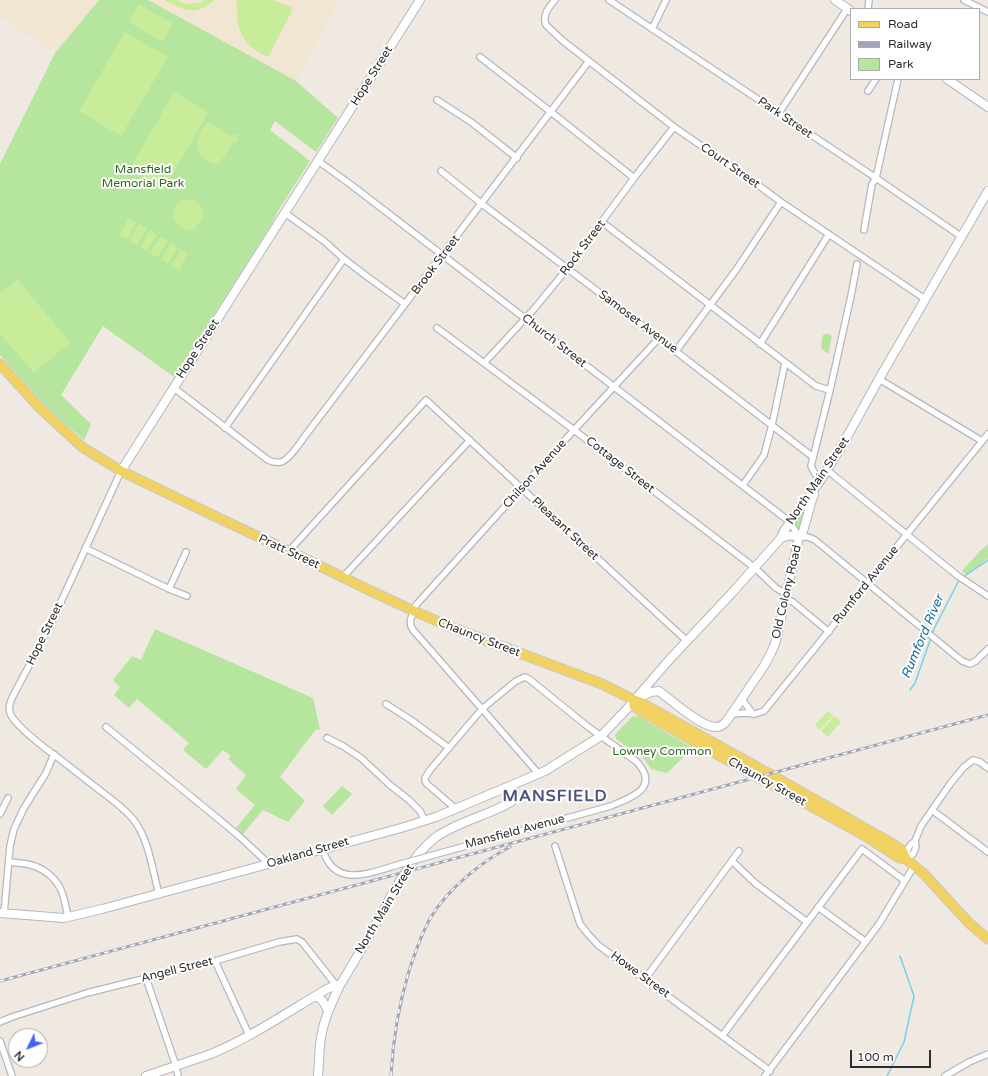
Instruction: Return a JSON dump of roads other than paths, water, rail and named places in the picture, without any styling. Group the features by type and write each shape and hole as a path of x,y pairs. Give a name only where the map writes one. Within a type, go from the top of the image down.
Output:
{"main road":[{"name":"Hope Street","path":"121,471 420,0"},
{"path":"835,0 849,10"},
{"path":"948,80 988,107"},
{"name":"North Main Street","path":"601,736 781,538 790,522 820,481 860,415 879,379 988,191"},
{"name":"Pratt Street","path":"0,364 40,408 82,447 121,471 414,611"},
{"name":"Old Colony Road","path":"659,691 689,715 715,728 722,725 732,714 771,653 776,641 799,538 802,535 811,503 820,481"},
{"path":"781,538 790,535 795,535 799,538"},
{"name":"Chauncy Street","path":"414,611 454,628 602,684 634,700 634,706 642,712 749,773 867,837 898,858 906,859 925,875 969,923 988,939"},
{"path":"634,700 651,692 659,691 656,686 656,681 662,669"},
{"name":"Oakland Street","path":"2,913 68,917 324,850 425,821 545,771 601,736"},
{"name":"North Main Street","path":"338,985 401,878 422,851 436,838 448,830 511,802 514,795 512,785"},
{"path":"146,1076 216,1053 314,997 338,985"},
{"path":"318,1076 320,1044 328,1012 338,985"},
{"path":"314,997 318,996 321,999 328,1012"}],"street":[{"name":"Court Street","path":"555,0 548,10 544,21 546,25 563,41 674,127 781,202 925,299"},
{"name":"Park Street","path":"609,0 962,237"},
{"path":"652,29 666,0"},
{"path":"964,0 988,12"},
{"path":"779,113 849,10"},
{"path":"480,57 634,178"},
{"name":"Brook Street","path":"226,428 268,460 278,462 284,461 287,458 482,204 589,61"},
{"path":"868,91 875,80"},
{"path":"864,230 872,184 876,178 898,80"},
{"path":"437,100 471,122 516,158"},
{"name":"Rock Street","path":"484,363 534,309 567,269 634,178 674,127"},
{"name":"Church Street","path":"318,161 443,255 790,522"},
{"name":"Samoset Avenue","path":"441,171 813,457"},
{"path":"676,351 736,270 781,202"},
{"path":"285,213 324,241 344,259 405,304"},
{"path":"602,222 785,364 816,386 830,390"},
{"path":"760,344 829,234"},
{"path":"174,388 226,428 344,259"},
{"path":"820,481 811,466 830,390 857,264"},
{"name":"Cottage Street","path":"437,328 755,568 828,632"},
{"name":"Chilson Avenue","path":"414,611 416,605 659,338"},
{"path":"742,485 764,455 785,364"},
{"path":"879,379 982,441"},
{"name":"Pleasant Street","path":"289,551 426,400 687,641"},
{"name":"Rumford Avenue","path":"753,714 764,711 988,434"},
{"path":"343,577 470,440"},
{"path":"827,470 958,576 988,596"},
{"name":"Hope Street","path":"54,754 28,734 11,715 9,706 49,628 68,583 121,471"},
{"path":"790,522 799,538 808,537 815,540 962,661 970,664 976,661 988,649"},
{"path":"85,548 186,596"},
{"path":"169,589 186,552"},
{"path":"414,611 410,621 411,628 538,773"},
{"name":"Mansfield Avenue","path":"324,850 329,863 338,871 347,875 361,874 611,806 636,795 644,786 644,772 642,767 637,762 574,716 525,677 516,681 482,709"},
{"path":"742,698 753,714"},
{"path":"386,704 449,748"},
{"path":"456,809 424,780 430,770 482,709"},
{"path":"732,714 753,714"},
{"path":"106,727 238,835 269,864"},
{"path":"327,738 343,746 361,758 420,810 425,821"},
{"path":"2,913 10,846 14,829 24,808 46,773 54,754 115,802 132,818 142,834 146,844 159,894"},
{"path":"906,859 907,850 911,843 915,840 921,826 950,784 964,767 972,760 980,762 988,768"},
{"path":"0,814 8,798"},
{"path":"932,810 988,852"},
{"name":"Howe Street","path":"555,846 580,924 598,945 770,1071"},
{"path":"722,1036 862,849 905,881"},
{"path":"644,979 739,851"},
{"path":"732,861 755,883 807,922"},
{"path":"9,862 30,864 39,867 47,873 58,885 61,891 68,917"},
{"path":"765,1076 866,942 914,866"},
{"path":"818,907 866,942"},
{"name":"Angell Street","path":"0,1022 87,994 279,942 297,939 302,942 338,985"},
{"path":"215,960 249,1035"},
{"path":"146,978 176,1066 178,1076"},
{"path":"0,1041 12,1076"},
{"path":"945,1076 969,1062 988,1054"}],"waterway":[{"name":"Rumford River","path":"963,577 988,560"},
{"name":"Rumford River","path":"910,690 915,683 934,629 960,580"},
{"name":"Rumford River","path":"887,1076 904,1042 914,996 900,956"}],"railway":[{"path":"0,981 988,715"},
{"path":"391,1076 393,1049 402,997 409,971 427,923 446,897 466,877 488,860 510,847"}],"district":[{"name":"MANSFIELD","path":"555,797"}],"park label":[{"name":"Mansfield Memorial Park","path":"143,177"},
{"name":"Lowney Common","path":"662,752"}]}
